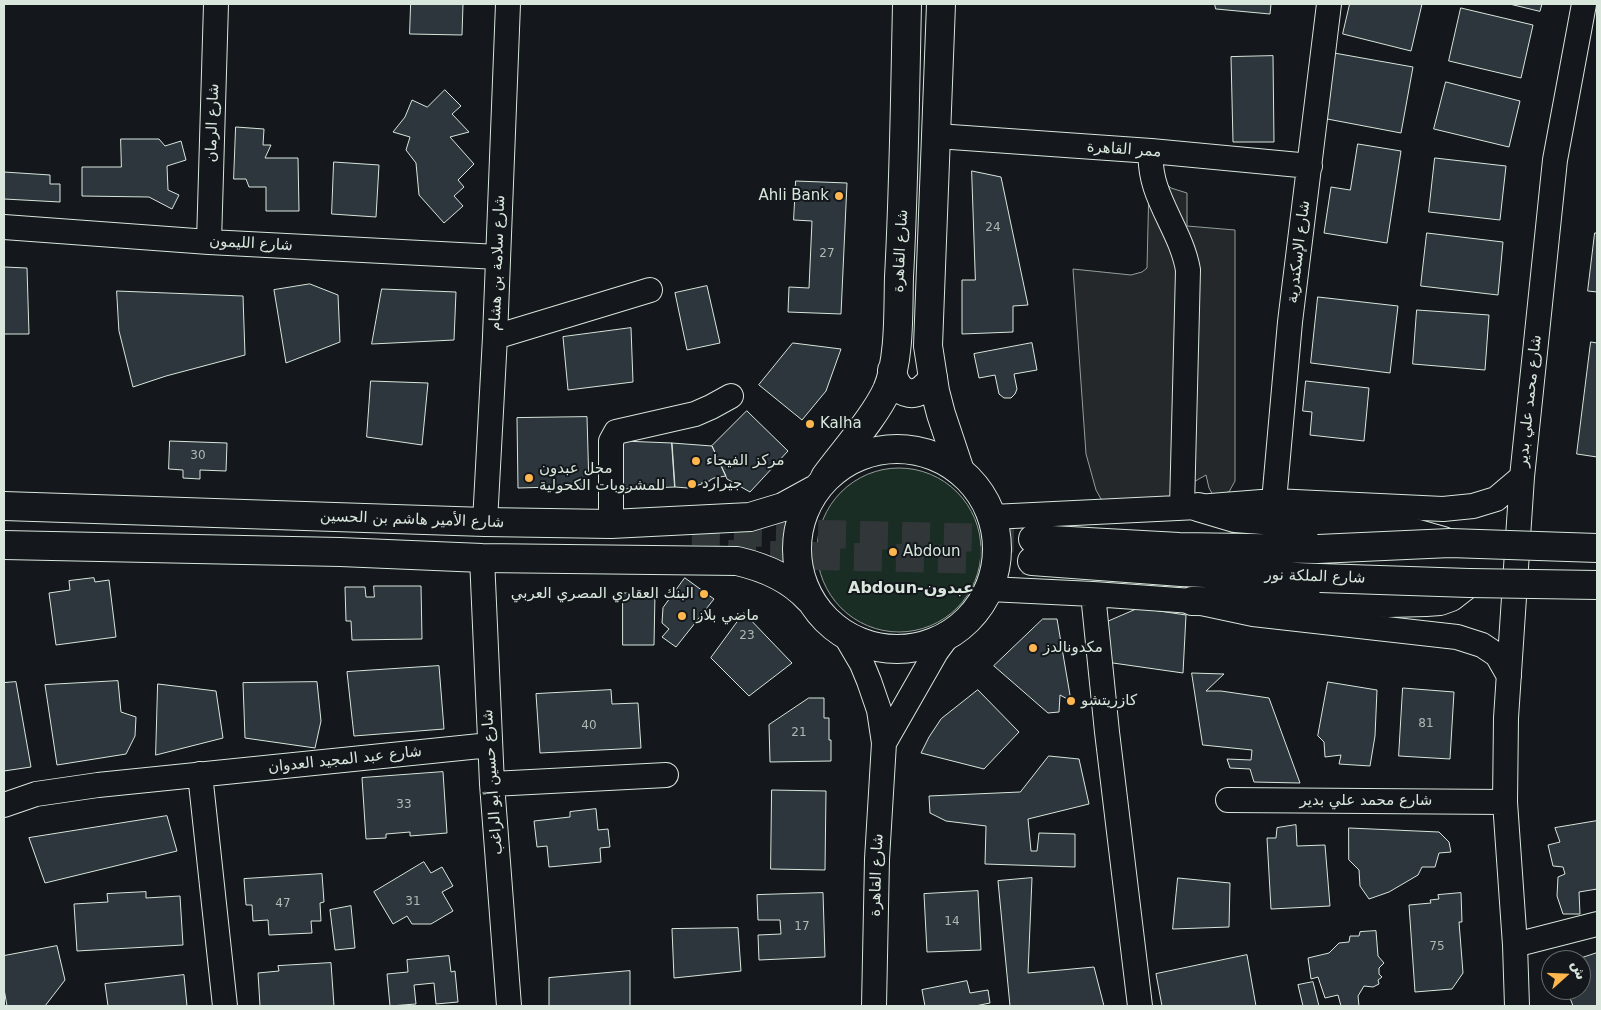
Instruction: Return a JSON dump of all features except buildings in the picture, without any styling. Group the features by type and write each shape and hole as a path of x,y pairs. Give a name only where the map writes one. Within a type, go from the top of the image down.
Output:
{"main road":[{"name":"شارع القاهرة","path":"820,483 877,408 887,389 892,370 897,331 904,188 907,4"},
{"name":"شارع القاهرة","path":"940,4 937,136 928,346 941,414 960,471"},
{"path":"892,370 895,383 902,391 909,394 916,393 925,388 933,377"},
{"name":"شارع الأمير هاشم بن الحسين","path":"4,506 485,522 611,524 750,517 783,507 820,483 849,459 877,449 906,448 935,455 960,471"},
{"path":"4,545 340,552 482,558 737,561 764,569 802,591 825,619 844,635 869,646 895,650 922,647 946,637 971,616 989,589 996,566 997,541 992,517 985,499 974,484 960,471"},
{"path":"809,599 799,572 796,544 801,516 820,483"},
{"path":"1190,507 1235,518 1404,530 1450,543"},
{"name":"شارع الملكة نور","path":"1597,548 1450,543 1318,549 1179,547 1032,550 1181,572 1469,583 1597,585"},
{"path":"1192,601 1433,602 1451,597 1469,583"}],"street":[{"name":"شارع الرمان","path":"209,242 216,4"},
{"name":"شارع سلامة بن هشام","path":"485,522 495,338 508,4"},
{"name":"شارع الإسكندرية","path":"1274,501 1290,322 1329,4"},
{"name":"شارع محمد علي بدير","path":"1517,1006 1515,945 1505,802 1506,718 1522,477 1555,160 1584,4"},
{"name":"ممر القاهرة","path":"937,136 1151,151 1310,166"},
{"path":"1151,151 1150,165 1156,190 1183,250 1188,270 1190,507"},
{"name":"شارع الليمون","path":"4,227 209,242 498,257"},
{"path":"495,338 650,290"},
{"path":"611,524 611,440 616,432 695,414 731,396"},
{"path":"992,517 1274,501 1443,509 1473,506 1496,499 1522,477"},
{"name":"شارع حسين أبو الراغب","path":"482,558 492,784 509,1006"},
{"path":"989,589 1192,601 1253,614 1457,637 1482,645 1497,655 1509,676"},
{"path":"1093,594 1107,732 1140,1006"},
{"name":"شارع القاهرة","path":"844,635 862,664 869,681 879,710 884,743 877,858 874,1006"},
{"name":"شارع القاهرة","path":"884,743 946,637"},
{"name":"شارع عبد المجيد العدوان","path":"4,805 36,794 98,785 490,745"},
{"path":"200,774 225,1006"},
{"path":"492,784 666,775"},
{"name":"شارع محمد علي بدير","path":"1228,800 1505,802"},
{"path":"1515,945 1597,924"}],"green space":[{"path":"891,468 907,468 930,474 945,482 957,492 967,504 975,519 981,542 981,558 975,581 967,596 957,608 945,618 930,626 907,632 891,632 868,626 853,618 831,596 821,574 817,558 817,542 823,519 831,504 853,482 875,472"}],"shaded area":[{"path":"1162,180 1171,188 1187,193 1187,226 1235,230 1235,481 1229,492 1213,495 1206,475 1168,498 1109,502 1101,499 1096,490 1086,454 1073,269 1131,275 1142,272 1147,268 1149,184"}],"tunnel":[{"path":"692,531 1033,539"},
{"path":"728,554 1032,561"}],"place":[{"name":"Ahli Bank","path":"839,196"},
{"name":"Kalha","path":"810,424"},
{"name":"مركز الفيحاء","path":"696,461"},
{"name":"محل عبدون للمشروبات الكحولية","path":"529,478"},
{"name":"جيرارد","path":"692,484"},
{"name":"Abdoun","path":"893,552"},
{"name":"البنك العقاري المصري العربي","path":"704,594"},
{"name":"ماضي بلازا","path":"682,616"},
{"name":"مكدونالدز","path":"1033,648"},
{"name":"كازريتشو","path":"1071,701"}],"district":[{"name":"Abdoun-عبدون","path":"911,589"}]}
